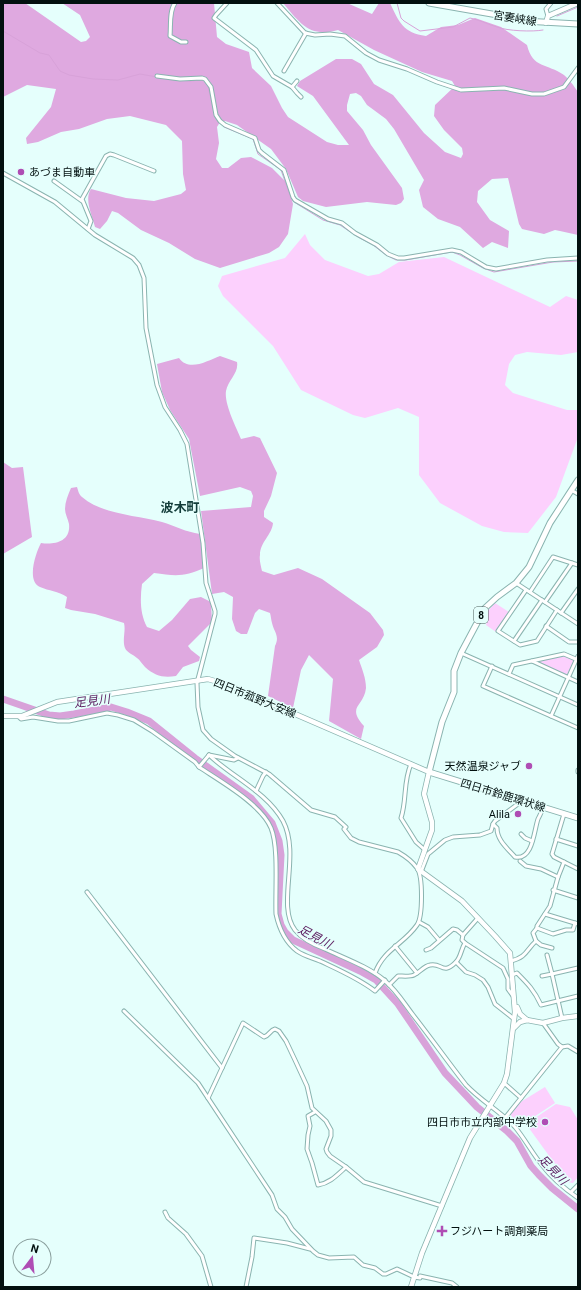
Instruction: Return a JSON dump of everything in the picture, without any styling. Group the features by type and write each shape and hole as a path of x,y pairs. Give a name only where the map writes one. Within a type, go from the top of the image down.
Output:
{"main road":[{"name":"宮妻峡線","path":"429,3 524,21 578,24"},
{"name":"8","path":"429,772 442,722 454,692 454,670 461,653 485,608 516,583 529,567 550,524 578,480"},
{"name":"四日市鈴鹿環状線","path":"429,772 578,818"}],"street":[{"path":"175,3 172,12 170,36 181,42 186,42"},
{"path":"227,3 214,18 256,50 272,76 292,87 302,97"},
{"path":"277,3 306,33 316,35 337,34 345,36 366,53 379,60 407,69 437,82 464,90 496,88 516,90 532,94 548,93 564,88 578,68"},
{"path":"546,23 548,16 546,9 551,3"},
{"path":"548,16 578,3"},
{"path":"284,71 306,33"},
{"path":"157,76 188,79 202,78 207,80 218,117 225,125 255,138 259,150 284,170 295,200 328,219 342,223 392,256 404,258 452,250 461,252 486,267 496,269 547,260 578,258"},
{"path":"292,87 297,81"},
{"path":"88,229 91,221 82,201 82,196 108,155 114,155 154,171"},
{"path":"3,173 55,202 95,235 133,258 139,264 144,278 147,333 157,385 165,407 187,444 202,536 206,583 215,614 198,680 197,696 203,730 238,758 266,772 311,810 335,817 346,827 344,829 353,839 355,838 359,842 398,852 404,855 420,870 462,901 510,953 514,1019 508,1069 504,1083 470,1138 422,1253 411,1287"},
{"path":"54,181 82,201"},
{"path":"571,490 578,494"},
{"path":"557,610 537,641 520,645 498,631 553,557 578,565"},
{"path":"545,602 572,563"},
{"path":"516,583 578,624"},
{"path":"561,613 578,589"},
{"path":"514,641 542,600"},
{"path":"546,626 569,642 578,642"},
{"path":"461,653 578,705"},
{"path":"509,674 513,665 564,654 577,658 551,716"},
{"path":"531,661 578,682"},
{"path":"492,666 483,686 578,728"},
{"name":"四日市菰野大安線","path":"3,716 19,717 57,702 208,679 228,684 429,772"},
{"path":"19,717 21,719 33,718 69,721 107,713 118,715 134,720 189,757 199,767 247,800 265,819 271,828 274,848 276,914 278,924 288,942 298,951 342,971 376,990 384,980"},
{"path":"209,755 234,760 238,758"},
{"path":"199,767 209,755"},
{"path":"209,755 221,766 256,791 275,809 283,822 290,842 288,910 294,929 301,937 310,943 375,973 390,985 466,1085 478,1097 490,1105 514,1126 542,1166 578,1198"},
{"path":"410,764 406,775 406,800 400,818 416,842 425,850"},
{"path":"256,791 266,772"},
{"path":"375,973 383,959 414,929 419,922 422,905 420,870 433,827 424,794 429,772"},
{"path":"420,870 428,854 445,840 453,837 480,835 491,831 495,821 522,801"},
{"path":"493,824 497,828 499,838 515,857 519,858 526,854 530,848 538,818 542,813 543,807"},
{"path":"564,814 552,854 554,857 578,869"},
{"path":"521,834 525,838 532,841"},
{"path":"556,839 578,846"},
{"path":"520,861 526,866 541,869 558,877"},
{"path":"552,948 541,945 536,941 533,933 550,906 553,890 564,862"},
{"path":"553,890 578,898"},
{"path":"87,892 222,1068"},
{"path":"537,928 553,934 566,930 573,930 577,924 545,914"},
{"path":"463,935 478,918"},
{"path":"419,922 428,927 440,940"},
{"path":"426,950 431,948 454,929 463,935 462,938 465,943 500,966 511,977"},
{"path":"511,961 526,954 536,941"},
{"path":"390,985 398,976 411,976 433,964 442,968 448,968 456,962 465,943"},
{"path":"395,946 417,972"},
{"path":"547,956 562,1018"},
{"path":"456,962 466,972 483,980 486,983 496,1004 514,1019"},
{"path":"542,976 578,968"},
{"path":"511,977 517,973 535,992 541,1005 578,996"},
{"path":"514,1002 520,1014 527,1020"},
{"path":"124,1011 198,1083 272,1195 277,1209 310,1249 318,1255 329,1258 356,1258 363,1265 375,1268 382,1274 386,1274 396,1269 414,1277 452,1283 457,1287"},
{"path":"512,1030 520,1022 527,1020 542,1023 578,1016"},
{"path":"208,1098 243,1023 264,1037 275,1029 279,1031 286,1041 295,1060 307,1086 312,1108 326,1121 332,1130 326,1149 330,1156 364,1182 442,1206"},
{"path":"542,1023 562,1047"},
{"path":"505,1118 562,1047 568,1046 578,1052"},
{"path":"504,1083 521,1098"},
{"path":"315,1112 308,1116 310,1126 307,1149 318,1186 332,1180 346,1167"},
{"path":"571,1192 578,1185"},
{"path":"165,1212 168,1218 186,1234 202,1256 211,1287"},
{"path":"246,1287 254,1238 287,1243 310,1249"}],"shaded area":[{"path":"3,3 25,3 81,42 86,41 90,37 80,15 62,3 214,3 217,37 226,44 249,52 252,68 271,86 288,117 327,142 338,145 349,145 313,96 297,86 300,81 336,59 352,59 361,64 374,84 393,95 424,133 445,152 461,158 463,154 462,148 444,130 434,116 435,105 455,86 452,81 422,72 374,50 338,30 320,32 312,30 300,22 283,3 347,3 372,14 379,3 390,3 403,26 412,32 426,36 441,27 458,25 475,18 501,27 527,45 530,53 537,62 564,75 578,92 578,235 555,230 544,234 522,229 519,224 508,178 492,179 478,191 477,202 490,220 509,231 508,248 492,242 483,248 460,227 438,219 423,207 419,190 424,180 394,129 386,119 367,105 361,96 356,93 350,94 347,111 363,130 371,145 402,188 404,199 401,203 396,205 367,202 326,207 303,201 298,197 286,169 271,149 237,125 225,121 220,122 217,127 219,143 216,159 222,168 228,168 241,158 251,157 272,168 287,183 293,204 288,234 279,247 269,253 220,268 195,259 169,243 141,230 118,213 112,211 107,221 100,229 95,227 88,202 91,189 126,198 154,201 181,194 186,190 183,174 182,141 166,125 130,116 107,119 79,129 61,132 38,142 27,144 26,138 51,107 56,89 27,85 3,97"},
{"path":"305,234 310,245 325,260 368,276 379,274 399,262 444,257 550,307 566,296 578,300 578,352 561,355 527,352 515,355 509,364 505,385 513,393 567,410 578,410 578,437 556,497 528,533 504,532 482,526 440,503 419,475 419,417 398,408 365,418 353,415 301,390 273,346 223,296 218,286 222,276 285,258"},
{"path":"220,356 237,362 235,373 227,387 226,396 231,415 241,439 254,436 260,438 277,473 271,496 264,511 264,517 273,523 271,531 261,550 260,559 262,571 274,575 298,568 322,579 370,613 383,630 384,635 377,647 359,660 366,684 365,694 356,710 356,714 364,726 361,739 329,721 333,679 309,655 301,670 293,708 268,696 277,639 270,613 259,609 255,613 247,634 241,634 236,631 232,619 233,597 224,592 212,594 201,511 251,507 253,496 251,491 240,487 200,496 189,439 170,410 162,392 157,364 179,358 183,362 193,365 204,363"},
{"path":"3,462 12,468 23,467 32,537 3,554"},
{"path":"77,487 81,496 100,508 120,514 162,522 200,534 204,568 180,575 154,573 142,584 141,606 143,617 147,627 159,631 172,620 190,599 201,597 211,602 212,622 188,646 200,657 199,661 183,667 176,676 167,677 156,674 145,667 138,659 127,651 124,645 124,623 95,614 65,608 67,597 60,593 40,587 36,584 33,566 39,547 41,543 56,543 61,541 67,535 69,524 65,511 66,504 71,488"},
{"path":"495,603 509,612 496,632 486,625 488,615 486,613"},
{"path":"564,656 573,660 574,662 567,675 539,663 539,661"},
{"path":"545,1087 555,1103 520,1126 510,1114 519,1103"},
{"path":"556,1104 570,1107 578,1120 578,1177 573,1183 567,1182 526,1124"}],"waterway":[{"path":"397,3 401,18 420,31 453,27 470,18 507,29 527,31 543,30"},
{"path":"557,16 578,7"},
{"path":"3,31 40,53 49,55 60,71 69,75 93,79 118,80 140,74 174,80"},
{"path":"180,80 200,80"},
{"path":"208,86 214,112"},
{"path":"219,122 224,127 253,139 258,154 281,170 291,198 294,202 323,220 340,225 396,260 406,260 452,252 494,272 553,262 578,261"},
{"name":"足見川","path":"3,699 49,715 60,716 111,707 127,712 149,721 195,758 251,798 272,823 279,841 281,855 278,914 285,932 293,940 376,980 398,1004 445,1073 477,1107 517,1141 531,1166 539,1175 552,1188 578,1209"}],"place":[{"name":"あづま自動車","path":"21,172"},
{"name":"天然温泉ジャブ","path":"529,766"},
{"name":"Alila","path":"518,814"},
{"name":"四日市市立内部中学校","path":"545,1122"},
{"name":"フジハート調剤薬局","path":"442,1231"}],"district":[{"name":"波木町","path":"180,507"}]}
